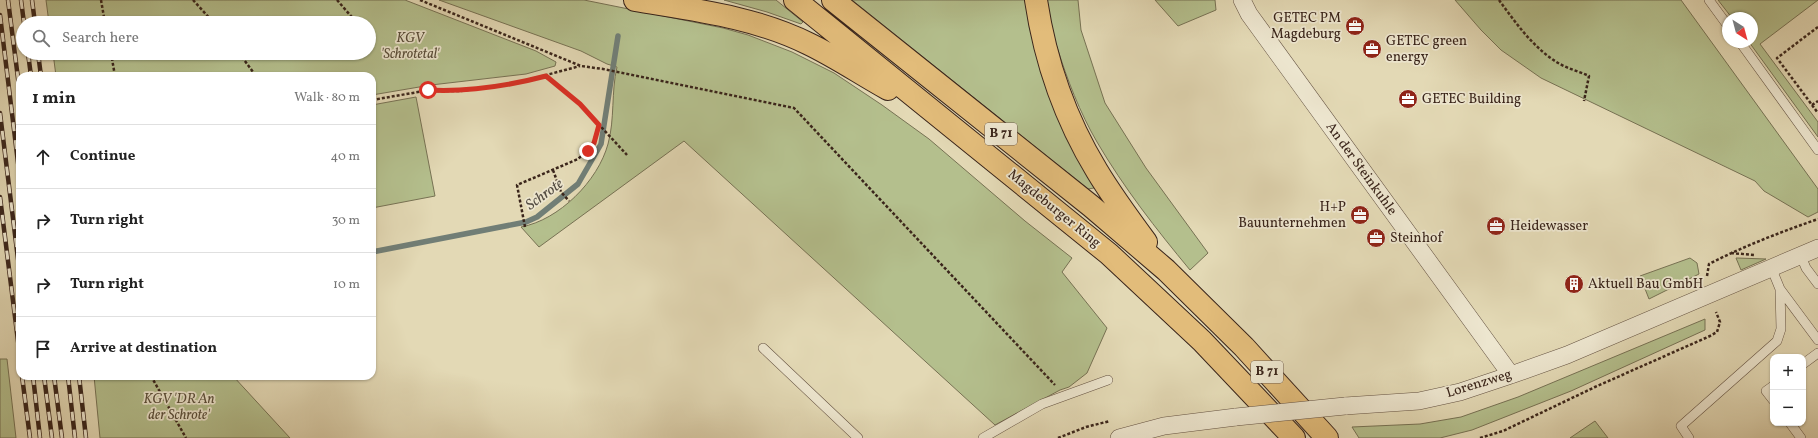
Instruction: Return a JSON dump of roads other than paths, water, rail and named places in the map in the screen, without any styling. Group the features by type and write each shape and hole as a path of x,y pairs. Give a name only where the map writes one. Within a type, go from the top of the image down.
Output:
{"highway":[{"path":"636,0 741,20 808,43 943,120"},
{"name":"Magdeburger Ring","path":"795,0 1073,224 1152,292 1202,341 1294,438"},
{"name":"Magdeburger Ring","path":"833,0 1091,206 1166,270 1244,347 1327,438"},
{"path":"1036,0 1042,36 1050,66 1083,147 1111,193 1166,270"}],"street":[{"name":"An der Steinkuhle","path":"1242,0 1249,14 1308,97 1511,375"},
{"name":"Lorenzweg","path":"1119,438 1164,426 1345,406 1419,401 1460,392 1567,355 1800,254 1818,248"}],"lane":[{"path":"1709,0 1722,18"},
{"path":"1744,48 1818,150"},
{"path":"1800,254 1806,268 1818,284"},
{"path":"1771,267 1780,288 1818,340"},
{"path":"1689,438 1680,426 1777,341 1781,329 1780,288"},
{"path":"762,348 858,438"},
{"path":"1806,362 1818,353"},
{"path":"983,438 1042,404 1065,394 1108,380"},
{"path":"1770,388 1766,391 1770,396"},
{"path":"1792,426 1801,438"}],"waterway":[{"name":"Schrote","path":"376,251 526,222 537,217 578,184 601,144 618,36"}],"railway":[{"path":"8,0 17,72"},
{"path":"21,0 23,16"},
{"path":"32,0 34,16"},
{"path":"0,15 16,146"},
{"path":"29,60 30,72"},
{"path":"39,60 40,72"},
{"path":"0,113 16,243"},
{"path":"0,197 16,325"},
{"path":"23,380 30,438"},
{"path":"33,380 40,438"},
{"path":"45,380 52,438"},
{"path":"55,380 62,438"},
{"path":"68,380 75,438"},
{"path":"79,380 86,438"}],"place":[{"name":"GETEC PM Magdeburg","path":"1355,26"},
{"name":"GETEC green energy","path":"1372,49"},
{"name":"GETEC Building","path":"1408,99"},
{"name":"H+P Bauunternehmen","path":"1360,215"},
{"name":"Heidewasser","path":"1496,226"},
{"name":"Steinhof","path":"1376,238"},
{"name":"Aktuell Bau GmbH","path":"1574,284"}],"park label":[{"name":"KGV 'Schrotetal'","path":"410,46"},
{"name":"KGV 'DR An der Schrote'","path":"179,408"}]}
